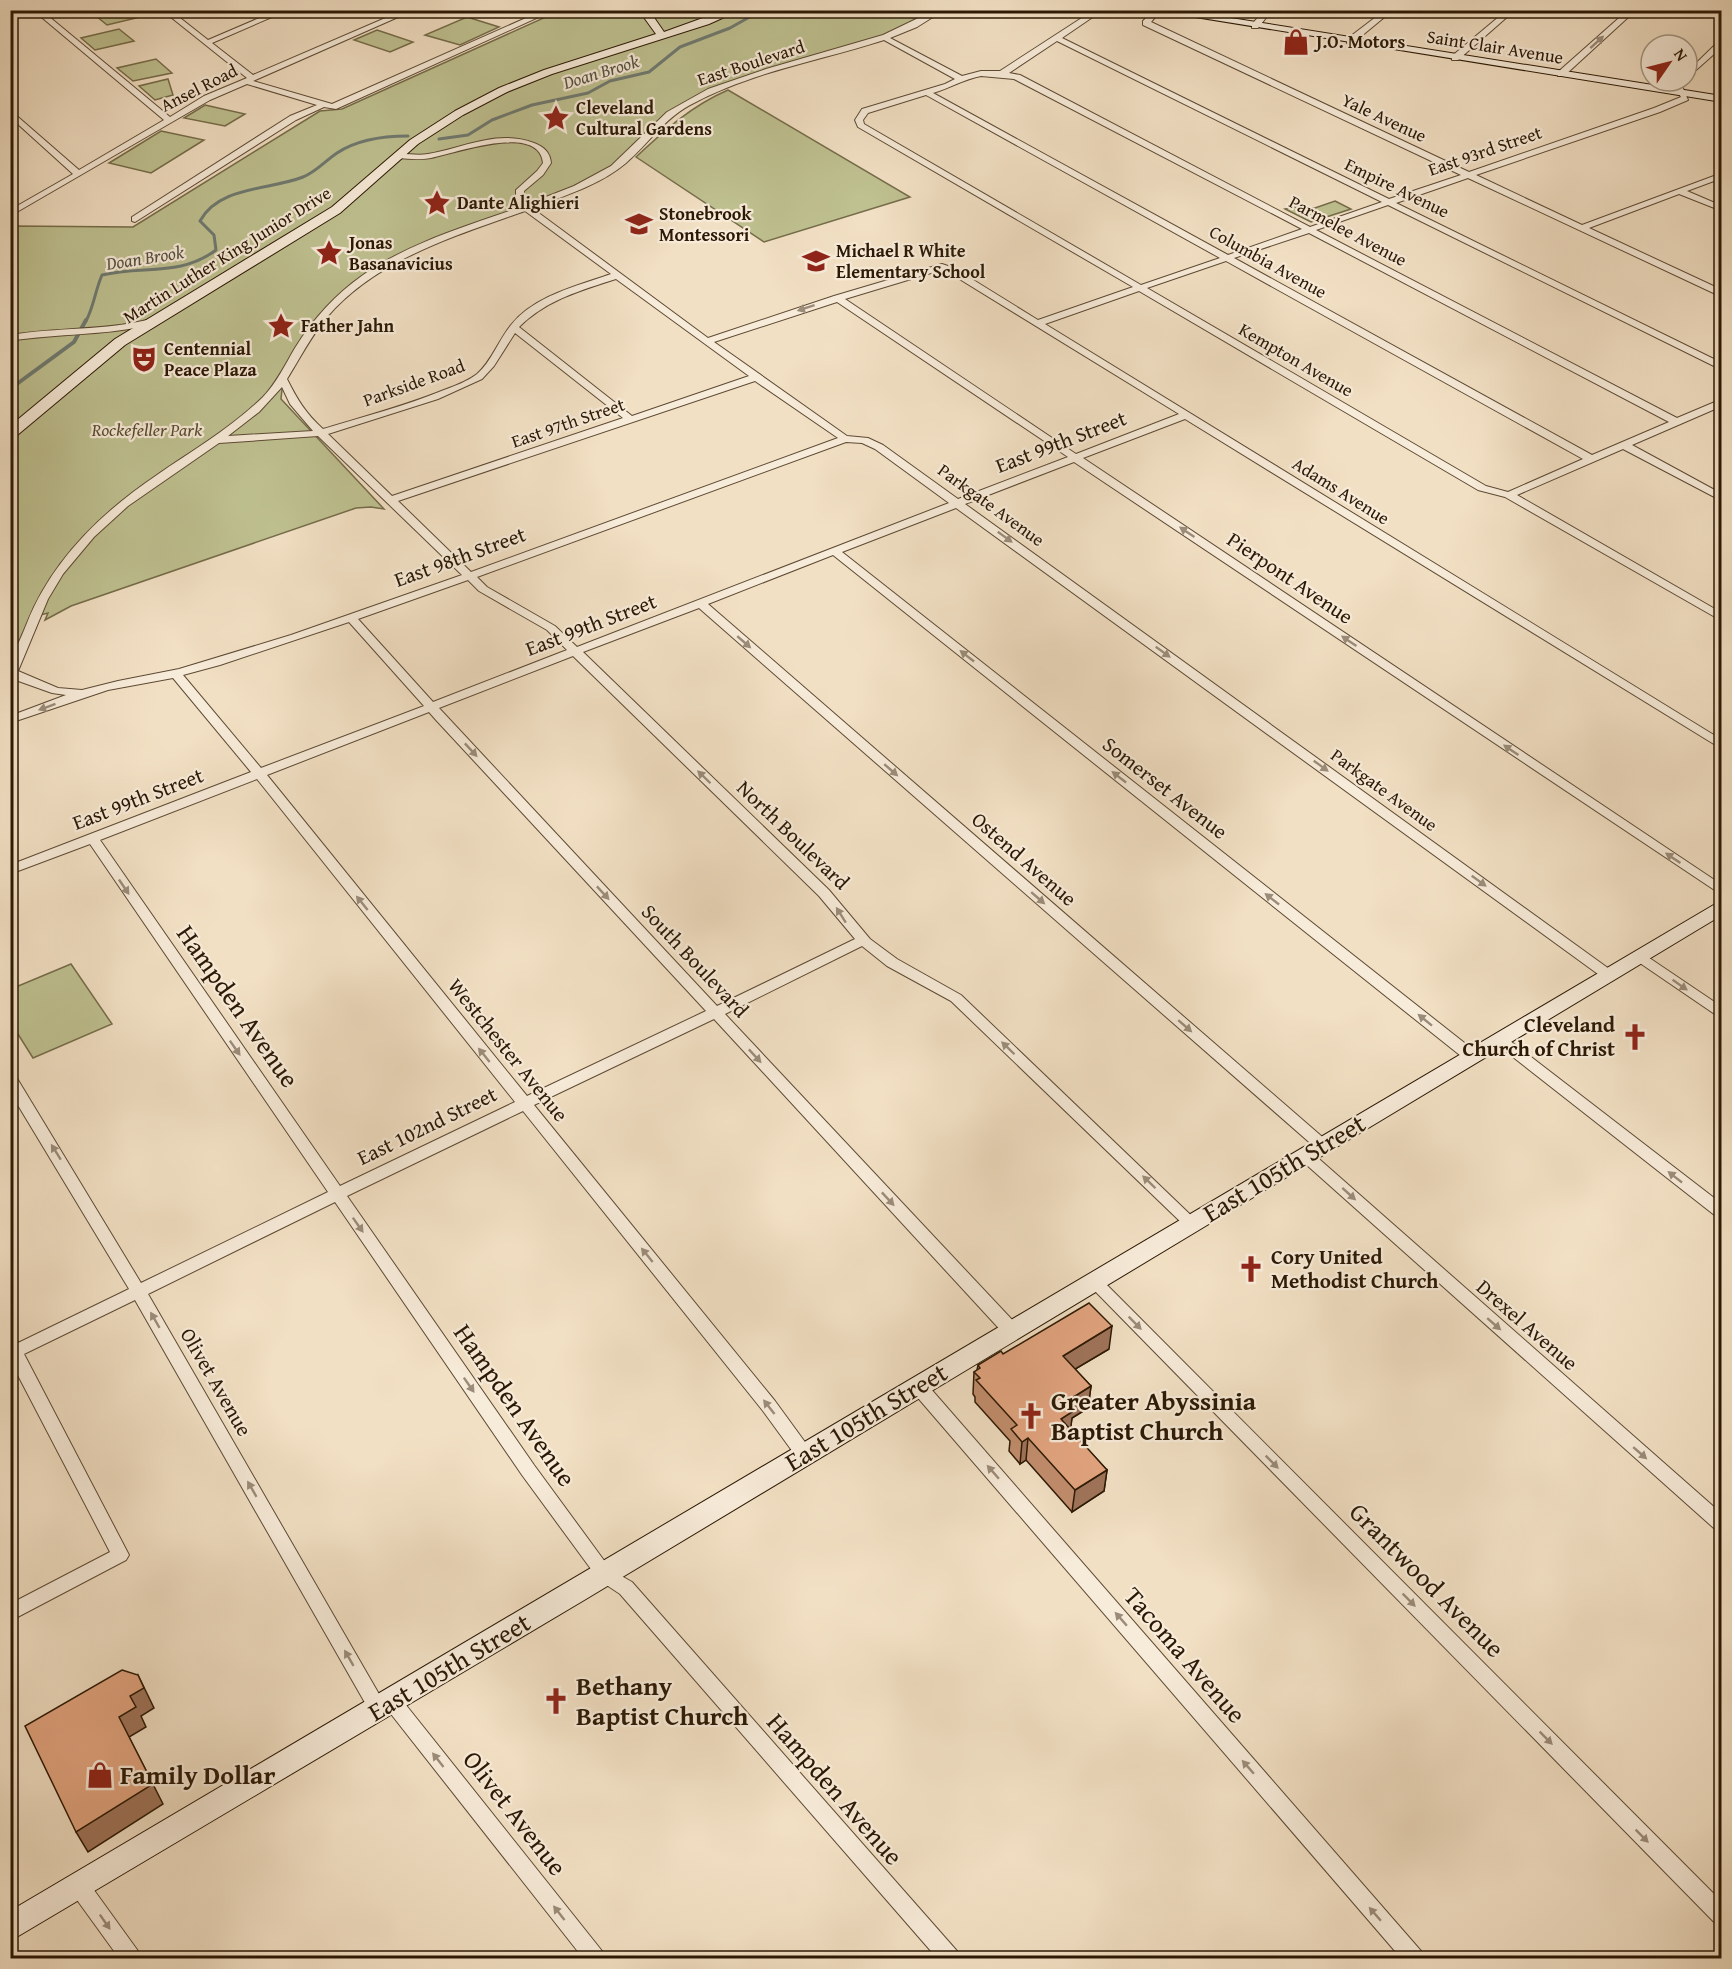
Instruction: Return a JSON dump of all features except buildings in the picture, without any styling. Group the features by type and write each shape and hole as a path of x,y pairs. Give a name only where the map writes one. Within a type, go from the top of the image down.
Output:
{"main road":[{"path":"647,10 648,16 662,36"},
{"name":"Martin Luther King Junior Drive","path":"10,434 113,347 322,220 352,198 414,142 480,101 520,83 735,10"},
{"name":"Saint Clair Avenue","path":"1157,11 1561,74 1639,82"},
{"name":"Saint Clair Avenue","path":"1699,92 1722,99"},
{"name":"East 105th Street","path":"10,1927 604,1575 1722,906"}],"street":[{"path":"36,10 169,120"},
{"path":"165,10 249,79 333,107 550,10"},
{"path":"206,43 285,10"},
{"name":"Ansel Road","path":"10,214 207,98 411,10"},
{"name":"East Boulevard","path":"11,674 47,592 99,526 161,476 220,440 265,401 283,380 329,308 347,291 376,271 428,243 526,208 586,183 622,163 668,116 694,99 748,77 887,39 941,10"},
{"path":"928,93 948,86 960,78 1003,73 1011,65 1059,39 1100,10"},
{"path":"1255,27 1269,10"},
{"path":"1350,41 1390,10"},
{"path":"1455,57 1512,10"},
{"path":"1561,74 1633,10"},
{"name":"Yale Avenue","path":"1157,11 1146,23 1722,294"},
{"path":"887,39 960,78"},
{"name":"Empire Avenue","path":"1059,39 1722,367"},
{"path":"1699,65 1722,43"},
{"name":"Parmelee Avenue","path":"1003,73 1017,77 1677,422"},
{"name":"Kempton Avenue","path":"928,93 865,111 859,120 861,125 1482,488 1509,495 1722,618"},
{"name":"Columbia Avenue","path":"928,93 1591,459"},
{"name":"East 93rd Street","path":"1038,323 1657,110 1685,98 1684,93"},
{"path":"135,219 293,118 322,105"},
{"path":"10,112 77,173"},
{"path":"398,156 425,157 479,142 500,140 516,140 532,145 543,152 547,163 540,173 520,190 520,198 526,208"},
{"path":"1581,228 1722,175"},
{"path":"1679,190 1722,209"},
{"name":"Parkgate Avenue","path":"526,208 756,377 845,439 864,440 879,447 1607,974"},
{"name":"Adams Avenue","path":"837,298 931,268 942,267 951,270 1722,745"},
{"name":"Parkside Road","path":"220,440 321,433 435,397 462,386 479,376 491,364 514,327 530,312 550,300 618,275"},
{"path":"707,341 837,298"},
{"name":"Pierpont Avenue","path":"837,298 1722,891"},
{"path":"10,338 63,332 94,332 151,322"},
{"path":"514,327 630,419"},
{"path":"94,332 113,347"},
{"name":"East 97th Street","path":"391,500 756,377"},
{"name":"North Boulevard","path":"283,380 293,402 321,433 483,589 551,628 824,893 839,909 848,925 863,940 913,976 940,987 956,998 1191,1223"},
{"path":"1509,495 1722,402"},
{"name":"East 99th Street","path":"10,870 1186,415"},
{"name":"East 98th Street","path":"10,720 84,693 118,684 177,675 351,618 845,439"},
{"path":"1624,445 1722,498"},
{"name":"Somerset Avenue","path":"834,551 1471,1056"},
{"name":"Ostend Avenue","path":"700,603 1314,1150"},
{"name":"South Boulevard","path":"351,618 431,707 1011,1330"},
{"name":"East 98th Street","path":"11,674 56,691 84,693"},
{"name":"Westchester Avenue","path":"177,675 769,1406 804,1454"},
{"name":"Hampden Avenue","path":"92,838 528,1470 604,1575 626,1588 950,1959"},
{"name":"East 102nd Street","path":"12,1349 863,940"},
{"path":"1639,956 1722,1014"},
{"path":"1500,1040 1722,1213"},
{"name":"Olivet Avenue","path":"10,1079 69,1172 385,1705 595,1959"},
{"name":"Drexel Avenue","path":"1314,1150 1722,1525"},
{"name":"Grantwood Avenue","path":"1094,1281 1722,1916"},
{"path":"10,1613 120,1555 12,1349"},
{"name":"Tacoma Avenue","path":"918,1386 1414,1959"},
{"path":"79,1886 131,1959"}],"green space":[{"path":"90,11 153,11 157,13 107,25"},
{"name":"Rockefeller Park","path":"559,11 939,11 912,28 748,77 685,104 642,144 594,179 437,239 376,271 324,314 283,380 281,399 384,509 356,508 71,606 45,620 48,613 36,616 11,674 11,226 133,227 320,111 342,109"},
{"path":"467,17 499,27 460,45 425,35"},
{"path":"119,29 134,41 95,50 81,38"},
{"path":"377,30 413,42 390,52 354,40"},
{"path":"156,59 172,73 133,81 117,68"},
{"path":"168,79 173,95 155,100 139,86"},
{"path":"728,90 910,197 764,242 636,157 690,111"},
{"path":"205,105 245,114 225,126 184,118"},
{"path":"161,131 204,140 151,173 109,163"},
{"path":"1335,201 1351,209 1311,222 1285,209 1315,208"},
{"path":"71,964 112,1024 33,1058 11,1023 11,989"}],"waterway":[{"name":"Doan Brook","path":"439,139 468,135 492,120 532,105 588,93 610,81 649,72 680,47 730,28 762,10"},
{"name":"Doan Brook","path":"86,321 102,275 189,264 216,250 214,235 200,221 219,201 232,195 308,175 353,144 380,138 408,136"},
{"name":"Doan Brook","path":"10,389 74,342 86,320"}],"place":[{"name":"J.O. Motors","path":"1296,42"},
{"name":"Cleveland Cultural Gardens","path":"556,118"},
{"name":"Dante Alighieri","path":"437,203"},
{"name":"Stonebrook Montessori","path":"639,224"},
{"name":"Jonas Basanavicius","path":"329,253"},
{"name":"Michael R White Elementary School","path":"816,261"},
{"name":"Father Jahn","path":"281,326"},
{"name":"Centennial Peace Plaza","path":"144,359"},
{"name":"Cleveland Church of Christ","path":"1635,1037"},
{"name":"Cory United Methodist Church","path":"1251,1269"},
{"name":"Greater Abyssinia Baptist Church","path":"1031,1416"},
{"name":"Bethany Baptist Church","path":"556,1701"},
{"name":"Family Dollar","path":"100,1775"}]}
